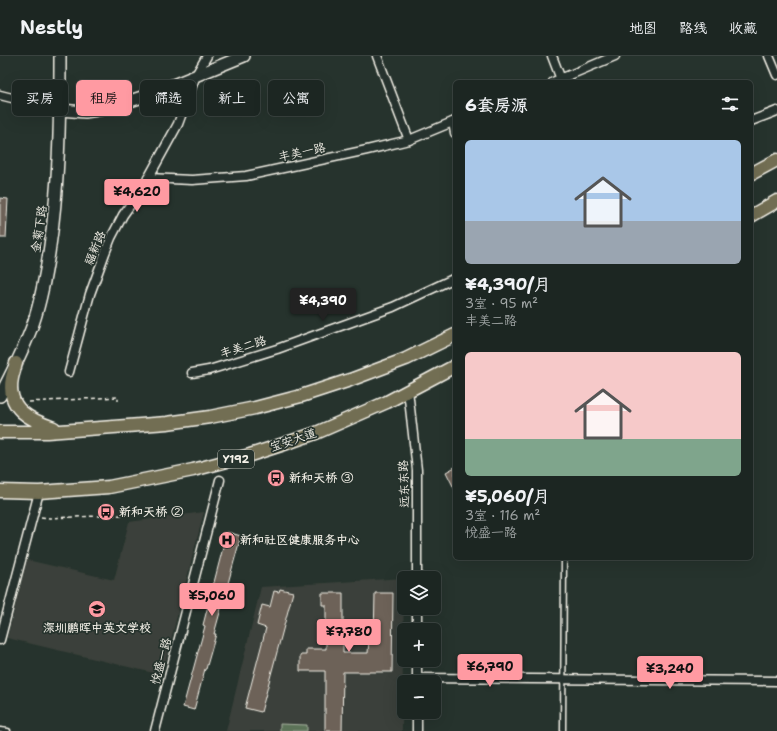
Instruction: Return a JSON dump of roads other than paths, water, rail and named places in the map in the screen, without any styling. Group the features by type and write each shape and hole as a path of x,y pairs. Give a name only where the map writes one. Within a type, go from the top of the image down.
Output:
{"main road":[{"path":"753,173 777,160"},
{"path":"753,215 777,200"},
{"path":"0,432 47,432 167,423 210,417 255,408 301,396 350,380 406,359 453,336"},
{"path":"16,363 11,387 15,403 20,410 37,422 61,430"},
{"name":"宝安大道","path":"0,491 39,492 108,487 193,470 250,455 316,432 387,402 453,367"}],"street":[{"name":"金菊下路","path":"60,56 60,80"},
{"name":"福新路","path":"69,372 90,294 104,253 124,215 148,178 178,124 196,75 207,56"},
{"path":"68,111 85,112 109,108 151,94 244,56"},
{"path":"377,56 409,140"},
{"path":"552,56 558,80"},
{"path":"560,80 615,56"},
{"path":"770,56 777,75"},
{"path":"0,95 12,98"},
{"path":"753,120 777,111"},
{"name":"金菊下路","path":"0,396 26,343 46,274 56,203 60,116"},
{"name":"丰美一路","path":"148,178 192,180 246,176 409,140 453,122"},
{"name":"丰美二路","path":"192,373 209,370 277,349 393,307 453,279"},
{"name":"远东东路","path":"408,390 417,470 417,571"},
{"name":"悦盛一路","path":"154,731 220,480"},
{"path":"0,640 39,492"},
{"path":"441,680 564,679 777,681"},
{"path":"417,719 417,731"}],"lane":[{"path":"563,731 564,560"},
{"path":"0,730 8,731"}],"place":[{"name":"新和天桥 ③","path":"276,478"},
{"name":"新和天桥 ②","path":"106,512"},
{"name":"新和社区健康服务中心","path":"227,540"},
{"name":"深圳鹏晖中英文学校","path":"97,609"}]}
